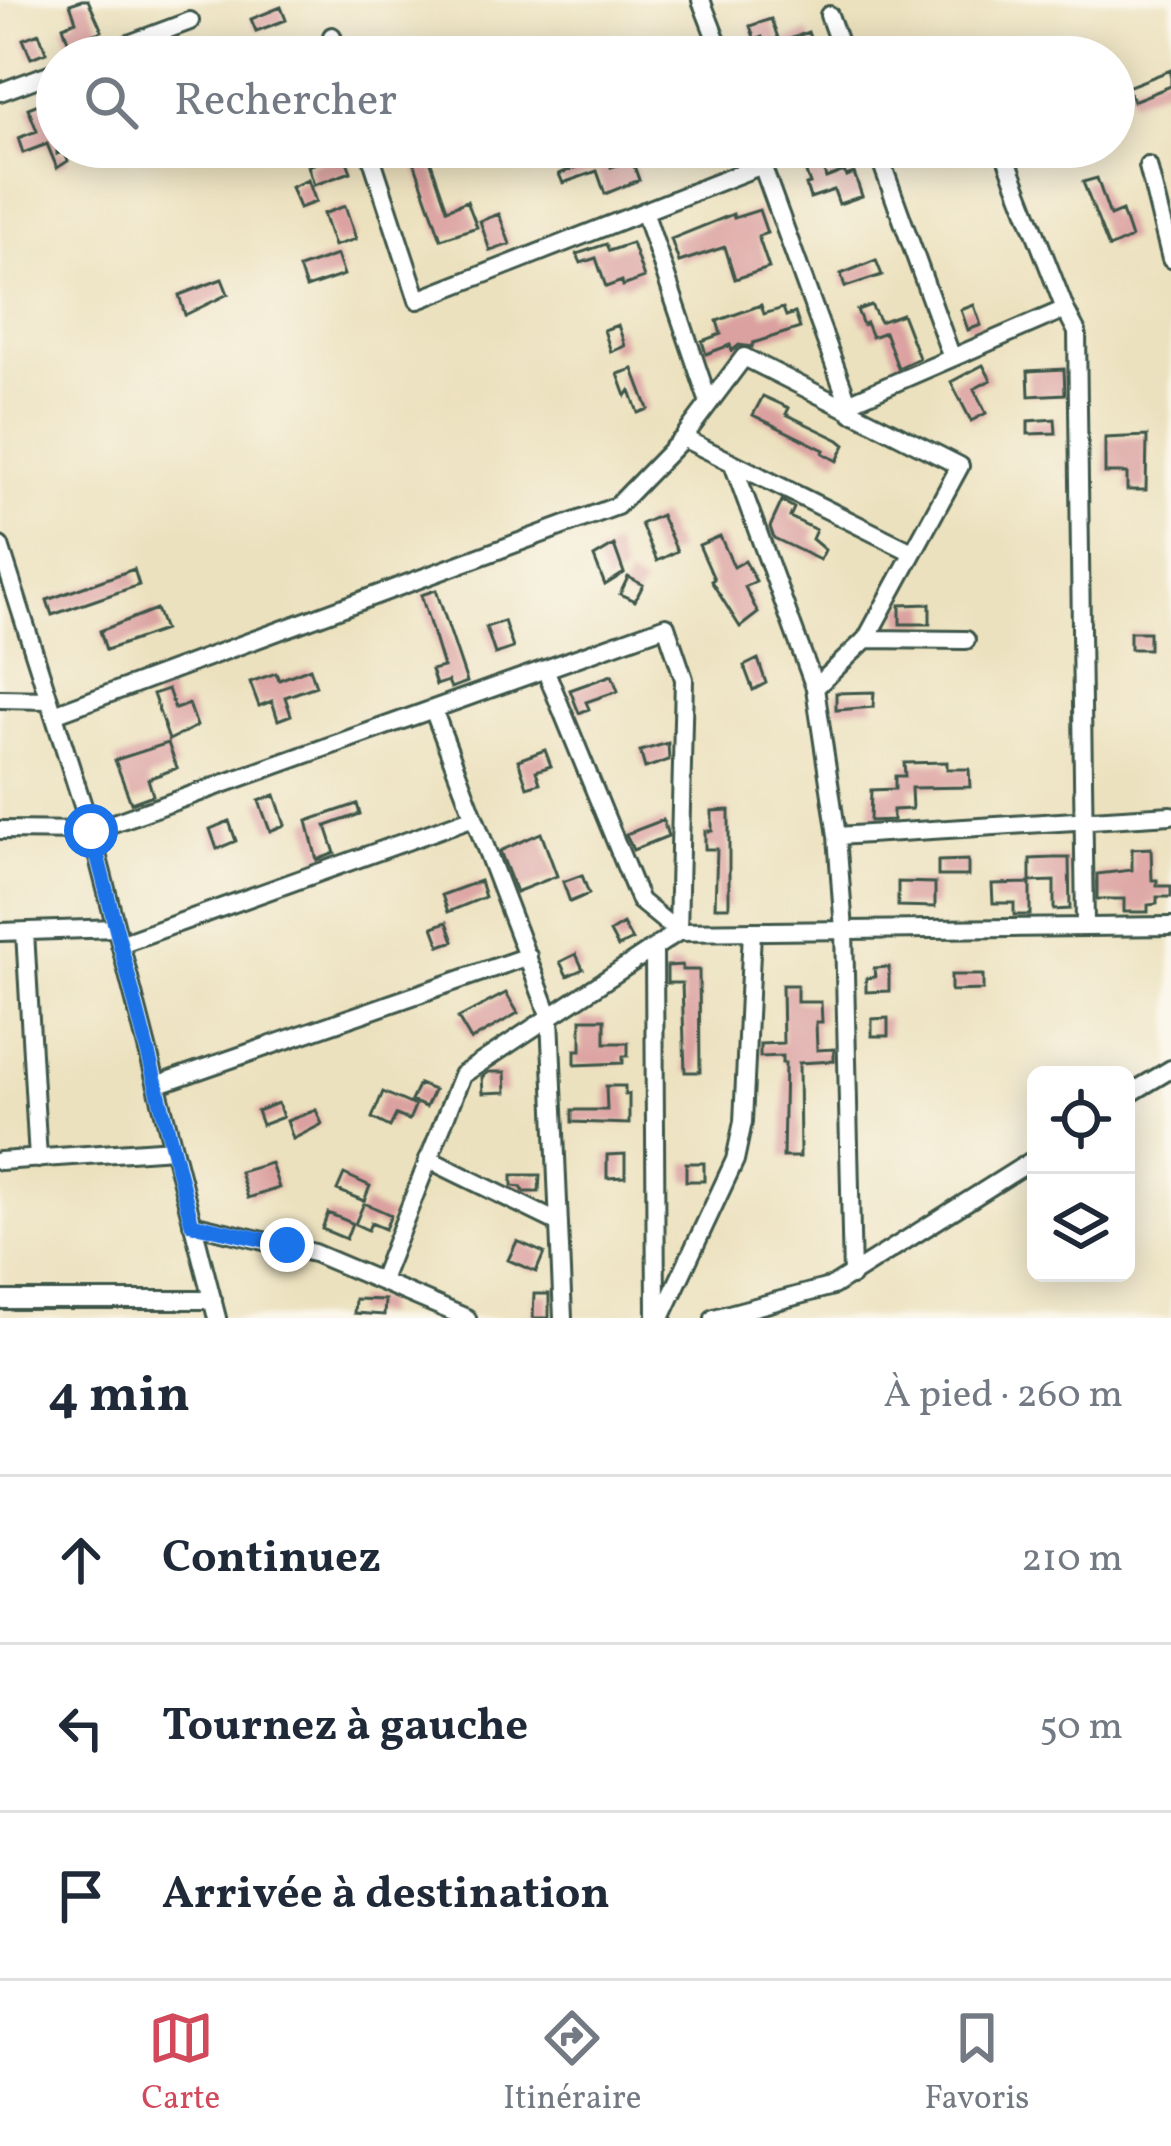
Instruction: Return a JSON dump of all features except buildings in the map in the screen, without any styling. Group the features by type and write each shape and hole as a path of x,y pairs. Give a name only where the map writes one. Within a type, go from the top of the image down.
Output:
{"street":[{"path":"701,0 715,36"},
{"path":"829,15 836,36"},
{"path":"150,36 190,21"},
{"path":"0,92 36,79"},
{"path":"1148,166 1171,259"},
{"path":"375,168 418,300 644,212 734,168"},
{"path":"762,168 850,408"},
{"path":"884,168 952,358"},
{"path":"1010,168 1077,332 1085,927"},
{"path":"644,212 709,404"},
{"path":"850,408 1065,309"},
{"path":"0,699 51,707 617,506 682,438 744,357 960,466 866,639 815,688"},
{"path":"682,438 912,552"},
{"path":"734,464 815,688 837,836 844,930 852,1276"},
{"path":"0,546 91,831 215,1309 0,1300"},
{"path":"0,607 20,608"},
{"path":"0,830 91,831 666,626 684,679 678,932"},
{"path":"866,639 966,640"},
{"path":"545,669 640,902 678,932"},
{"path":"433,709 550,1017 563,1318"},
{"path":"837,836 1171,815"},
{"path":"0,932 118,936 474,818"},
{"path":"381,1280 461,1075 678,932 1171,926"},
{"path":"658,1318 735,1160 743,1122 752,931"},
{"path":"26,932 38,1159"},
{"path":"654,948 658,1318"},
{"path":"159,1084 528,956"},
{"path":"1135,1091 1171,1069"},
{"path":"0,1161 173,1149"},
{"path":"428,1159 560,1222"},
{"path":"726,1317 818,1292 852,1276 1027,1164"},
{"path":"192,1224 314,1253 466,1318"}],"route":[{"path":"91,831 192,1224 287,1245"}]}
